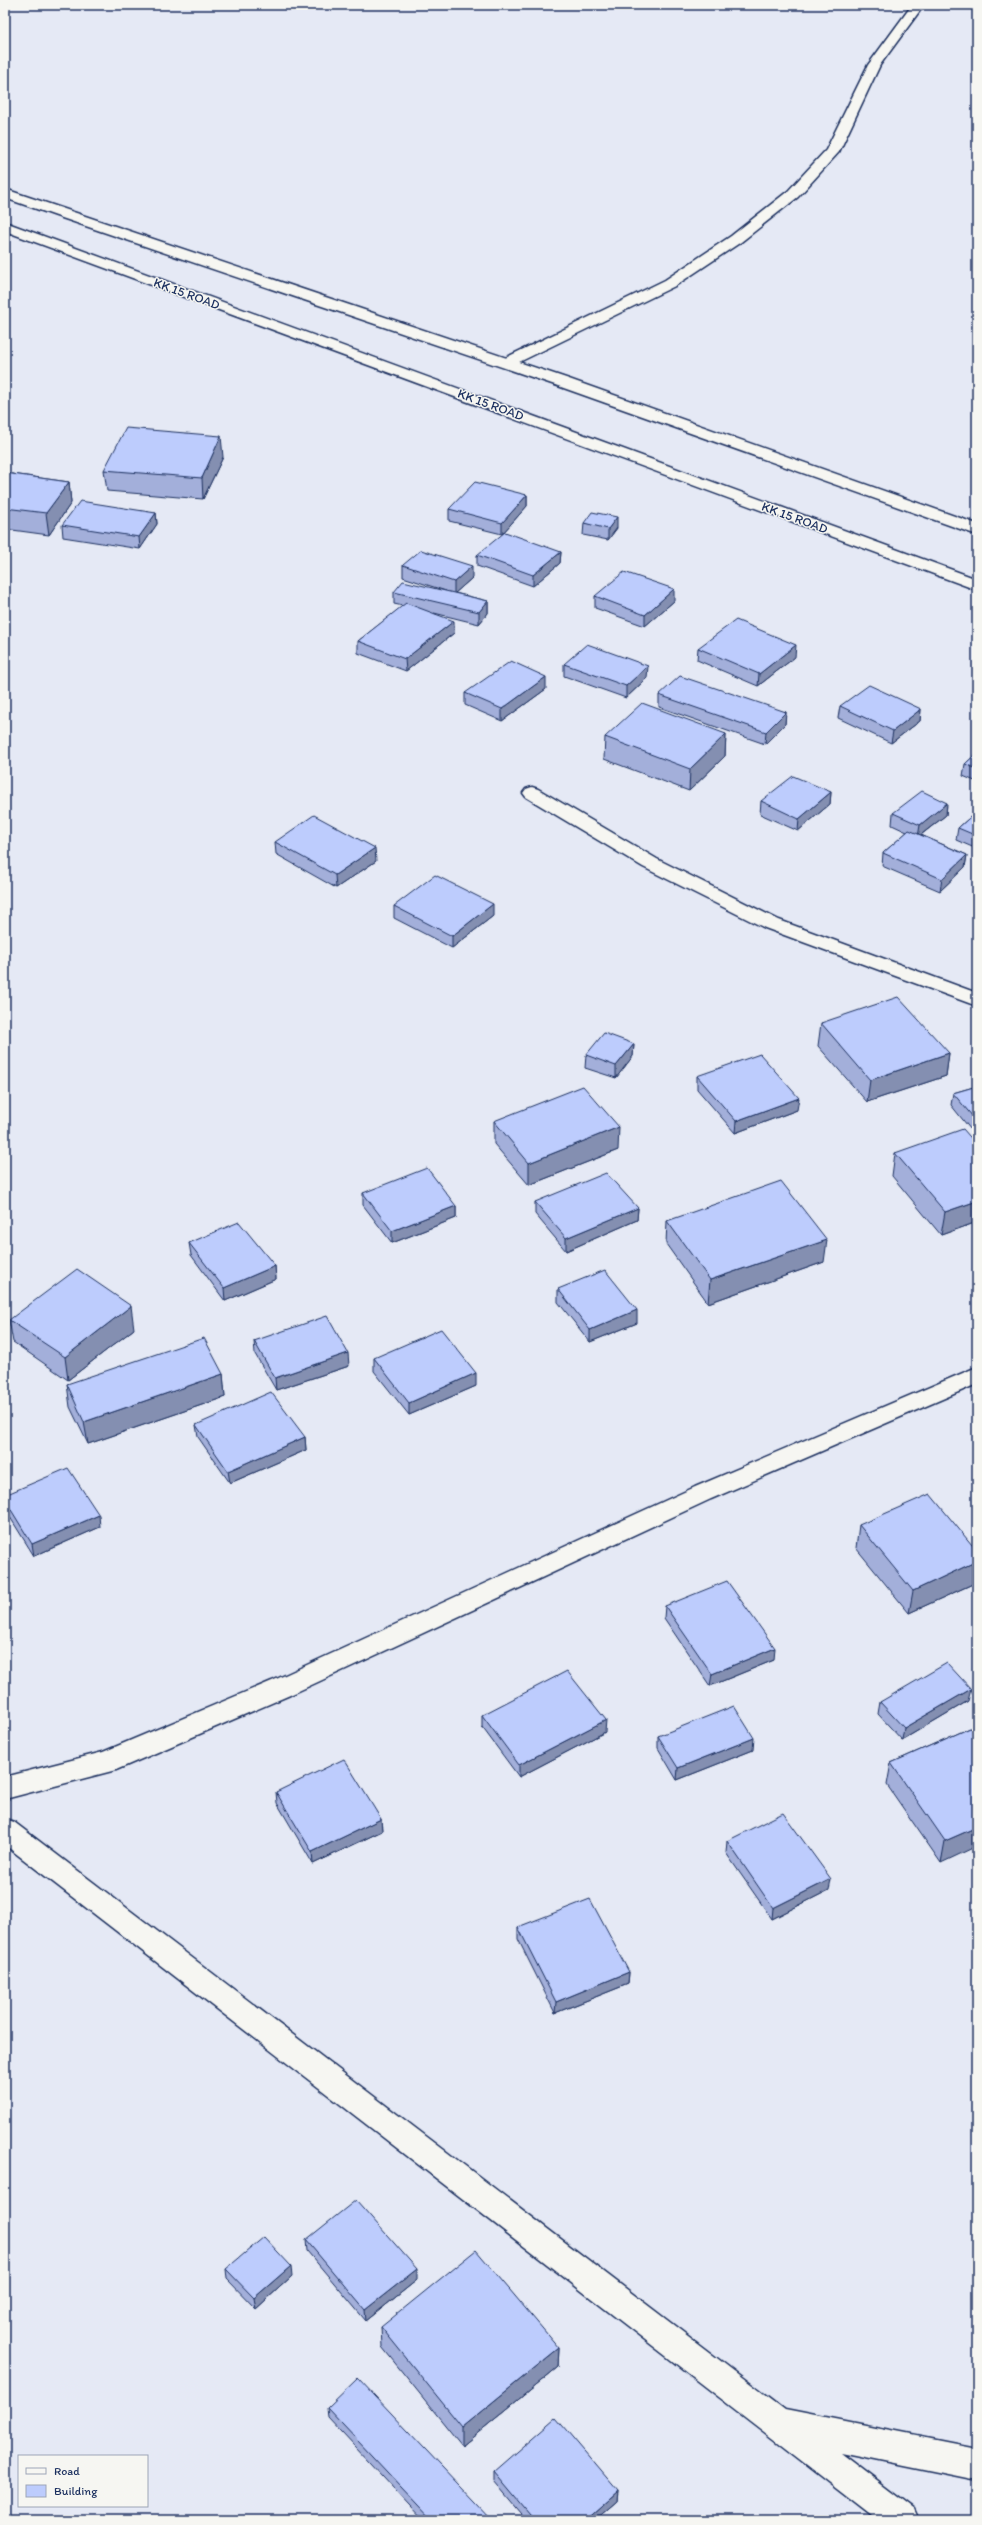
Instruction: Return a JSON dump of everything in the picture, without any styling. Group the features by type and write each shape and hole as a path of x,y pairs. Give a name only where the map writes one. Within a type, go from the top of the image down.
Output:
{"main road":[{"path":"506,362 670,284 736,239 793,194 832,152 874,65 918,5"},
{"path":"5,193 135,240 506,362 977,530"},
{"name":"KK 15 ROAD","path":"5,226 977,585"},
{"path":"532,794 650,863 772,924 977,1000"},
{"path":"5,1788 107,1762 281,1688 703,1493 977,1375"},
{"path":"5,1830 780,2423 904,2520"},
{"path":"780,2423 977,2464"}],"building":[{"path":"126,428 221,436 202,478 104,470"},
{"path":"5,473 69,482 46,513 5,508"},
{"path":"475,482 527,495 502,523 449,509"},
{"path":"80,501 156,513 139,537 62,525"},
{"path":"592,512 617,517 608,529 584,523"},
{"path":"505,532 561,552 533,575 477,555"},
{"path":"421,550 472,566 454,582 403,565"},
{"path":"624,572 674,589 645,615 595,596"},
{"path":"403,581 488,601 479,612 394,592"},
{"path":"406,603 454,621 405,659 358,641"},
{"path":"736,620 796,645 759,674 698,648"},
{"path":"587,644 648,666 626,686 564,664"},
{"path":"511,661 546,677 502,709 465,693"},
{"path":"680,676 786,712 766,732 659,695"},
{"path":"869,685 921,709 893,731 840,706"},
{"path":"642,703 726,734 690,769 605,737"},
{"path":"977,753 977,769 965,764"},
{"path":"793,776 831,792 799,819 761,801"},
{"path":"922,791 947,803 920,825 893,813"},
{"path":"977,811 977,836 958,828"},
{"path":"314,815 375,848 335,875 275,842"},
{"path":"909,830 967,855 942,879 883,853"},
{"path":"435,875 493,904 452,936 394,906"},
{"path":"898,997 949,1053 870,1080 821,1023"},
{"path":"604,1033 634,1044 616,1066 586,1055"},
{"path":"760,1054 799,1098 736,1121 697,1076"},
{"path":"583,1086 619,1127 529,1163 494,1121"},
{"path":"977,1086 977,1116 973,1117 953,1093"},
{"path":"963,1129 977,1145 977,1201 945,1212 895,1153"},
{"path":"427,1168 456,1206 392,1231 363,1193"},
{"path":"606,1173 638,1208 566,1238 535,1202"},
{"path":"781,1181 827,1240 710,1280 667,1221"},
{"path":"239,1222 275,1266 224,1288 189,1243"},
{"path":"77,1269 131,1306 65,1357 9,1320"},
{"path":"605,1270 637,1310 590,1330 558,1289"},
{"path":"327,1316 348,1353 275,1378 254,1341"},
{"path":"441,1329 476,1373 409,1403 374,1358"},
{"path":"204,1338 223,1374 84,1422 67,1384"},
{"path":"271,1392 305,1437 228,1471 196,1425"},
{"path":"68,1468 99,1515 32,1544 5,1500 5,1495"},
{"path":"930,1494 977,1551 977,1561 913,1591 859,1525"},
{"path":"727,1581 775,1648 712,1674 665,1606"},
{"path":"947,1663 971,1689 904,1728 880,1702"},
{"path":"567,1671 606,1720 519,1765 482,1715"},
{"path":"734,1706 754,1738 678,1768 658,1736"},
{"path":"977,1725 977,1827 945,1841 891,1763"},
{"path":"344,1759 381,1819 312,1852 276,1792"},
{"path":"783,1813 831,1879 773,1908 727,1841"},
{"path":"590,1899 629,1972 556,2002 518,1927"},
{"path":"356,2200 417,2269 365,2310 306,2240"},
{"path":"264,2237 291,2266 254,2298 226,2269"},
{"path":"476,2250 559,2348 462,2427 381,2327"},
{"path":"358,2378 492,2520 432,2520 327,2408"},
{"path":"556,2418 618,2491 585,2520 534,2520 494,2472"}]}
